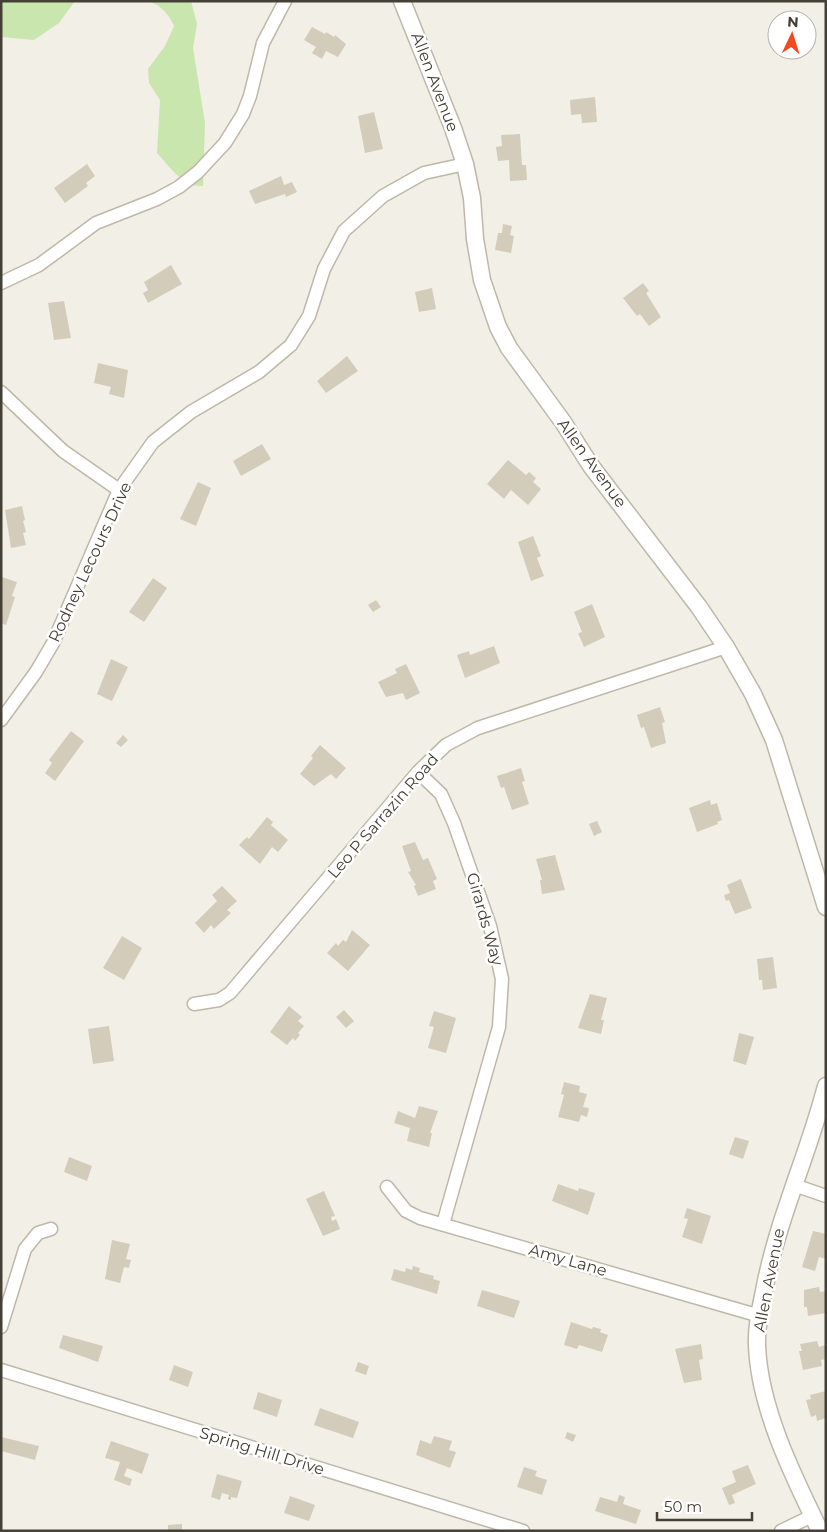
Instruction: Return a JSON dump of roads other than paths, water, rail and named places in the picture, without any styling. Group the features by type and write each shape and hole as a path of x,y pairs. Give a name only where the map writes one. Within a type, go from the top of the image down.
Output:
{"street":[{"path":"1,283 39,265 96,222 166,195 203,168 225,144 243,114 250,96 263,43 285,1"},
{"name":"Allen Avenue","path":"402,1 453,128 465,164 472,198 475,239 482,280 498,327 509,348 563,422 591,466 673,570 726,647 769,728 826,907"},
{"name":"Rodney Lecours Drive","path":"1,720 36,672 53,643 119,490 153,442 191,412 259,372 291,346 308,316 324,269 344,231 383,196 424,173 465,164"},
{"path":"1,392 63,451 119,490"},
{"name":"Leo P Sarrazin Road","path":"194,1004 219,1000 230,993 418,772 446,745 478,728 726,647"},
{"name":"Girards Way","path":"418,772 441,794 454,823 490,926 502,980 499,1027 444,1224"},
{"name":"Allen Avenue","path":"820,1531 812,1516 772,1417 764,1387 757,1346 760,1316 776,1238 826,1086"},
{"path":"794,1185 826,1196"},
{"name":"Amy Lane","path":"386,1187 406,1211 444,1224 760,1316"},
{"path":"1,1327 26,1249 38,1233 51,1229"},
{"name":"Spring Hill Drive","path":"1,1370 524,1531"},
{"path":"781,1531 812,1516"}]}
